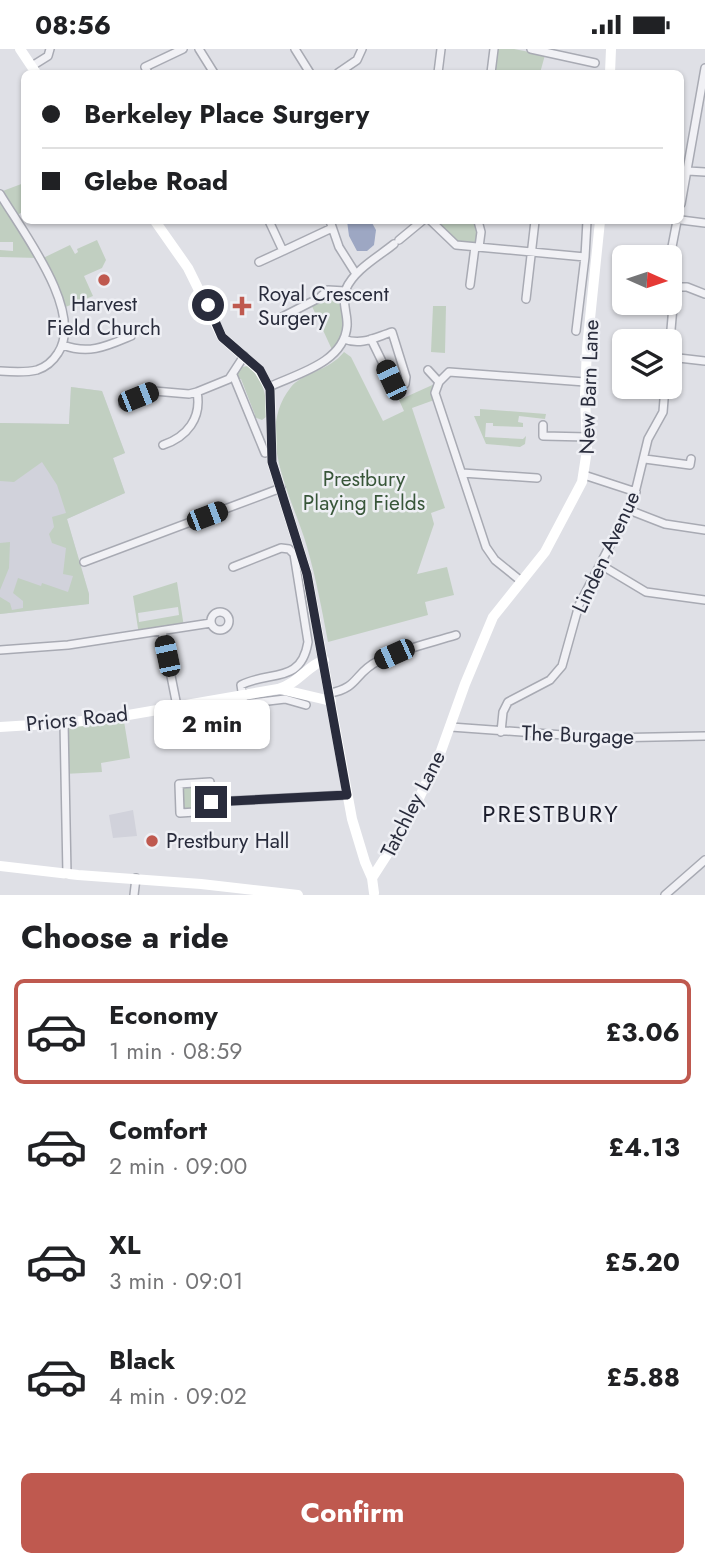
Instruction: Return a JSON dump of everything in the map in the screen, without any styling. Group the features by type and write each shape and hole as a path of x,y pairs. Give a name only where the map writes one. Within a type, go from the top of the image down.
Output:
{"main road":[{"path":"20,49 34,70"},
{"path":"610,70 611,49"},
{"path":"157,224 188,268 222,337 260,370 269,387 272,401 272,462 307,574 347,795 372,878 373,894"},
{"name":"New Barn Lane","path":"451,727 488,626 501,603 551,543 584,475 588,437 585,383 600,224"},
{"name":"Priors Road","path":"0,727 64,723 278,689 295,682 324,660"},
{"name":"Priors Road","path":"278,689 330,697"},
{"name":"Tatchley Lane","path":"372,878 408,822 451,727"},
{"path":"0,866 298,895"}],"street":[{"path":"34,70 48,56 50,49"},
{"path":"146,70 145,67 183,49"},
{"path":"199,49 212,70"},
{"path":"295,49 308,70"},
{"path":"342,70 357,60 362,49"},
{"path":"438,70 441,49"},
{"path":"491,70 494,49"},
{"path":"531,49 595,63"},
{"path":"684,190 705,68"},
{"path":"688,171 705,172"},
{"path":"0,194 60,298 66,327 62,345 55,357 42,368 28,372 0,372"},
{"path":"684,221 705,223"},
{"path":"270,224 283,251"},
{"path":"259,262 331,224 339,247 356,274"},
{"path":"269,387 329,358 344,339 347,325 345,291 356,274 418,224"},
{"path":"434,224 453,243 585,257"},
{"path":"470,285 481,229 479,224"},
{"path":"526,299 534,224"},
{"path":"576,331 587,224"},
{"path":"673,245 678,224"},
{"path":"682,287 705,294"},
{"path":"280,318 328,290 345,291"},
{"path":"344,339 355,342 392,332 407,377 404,384 398,387 391,380 371,339"},
{"path":"62,345 79,350 93,350 131,336"},
{"path":"123,404 154,391 189,394 197,392 229,379 244,356"},
{"path":"682,358 705,361"},
{"path":"428,370 439,382"},
{"path":"521,581 498,563 489,552 435,393 439,382 449,372 585,383"},
{"path":"233,375 265,453"},
{"path":"163,445 180,438 194,422 199,411 197,392"},
{"name":"Linden Avenue","path":"501,732 503,712 508,702 550,680 562,666 577,611 636,492 650,434 663,412 664,399"},
{"path":"543,425 543,436 588,437"},
{"path":"254,426 270,426"},
{"path":"645,459 691,465"},
{"path":"462,473 537,478"},
{"path":"584,475 636,492"},
{"path":"84,562 281,488"},
{"path":"629,510 665,524 705,530"},
{"path":"233,566 281,548 295,556 308,642 303,658 295,669 287,674 241,685 244,704 247,705 285,699 306,705"},
{"path":"601,565 646,592 705,600"},
{"path":"0,650 68,645 211,623"},
{"path":"162,631 177,706"},
{"path":"330,697 349,689 367,667 380,660 456,635"},
{"path":"64,723 67,874"},
{"name":"The Burgage","path":"451,727 605,738 705,736"},
{"path":"210,782 211,802 211,811 180,813 179,784 210,782"},
{"path":"211,802 347,795"},
{"path":"665,895 705,860"},
{"path":"134,895 136,878"}],"shaded area":[{"path":"71,387 102,391 125,453 113,458 125,493 67,519 89,594 89,604 0,614 0,423 69,424"},
{"path":"133,810 137,836 113,838 109,815"}],"green space":[{"path":"498,49 545,55 541,70 494,70"},
{"path":"21,184 21,213 14,217 38,258 0,257 0,250 13,251 13,242 0,242 0,192"},
{"path":"434,224 478,224 479,247 456,245"},
{"path":"97,240 106,260 102,268 84,276 93,296 63,308 39,260 70,245 75,254 77,249"},
{"path":"328,290 345,291 346,330 334,354 310,302"},
{"path":"433,306 446,306 445,353 431,352"},
{"name":"Prestbury Playing Fields","path":"344,352 351,357 383,421 404,411 399,400 439,382 437,399 412,408 445,508 431,513 434,524 417,574 447,567 454,595 425,602 428,615 328,642 310,559 280,467 276,425 280,405 291,387 302,378 331,364"},
{"path":"248,366 258,377 263,389 266,417 262,420 254,417 241,379 237,375 241,367"},
{"path":"71,387 102,391 125,453 113,458 125,493 67,519 89,594 89,604 0,614 0,597 10,603 12,610 23,608 23,601 13,593 18,578 68,592 73,576 63,574 66,548 52,543 49,534 54,527 52,517 66,513 57,485 42,462 14,482 0,481 0,423 69,424"},
{"path":"480,409 546,414 545,419 519,416 518,422 523,423 523,427 493,426 493,423 486,423 485,437 523,439 526,436 525,444 520,447 486,444 474,416 480,416"},
{"path":"10,542 9,568 0,590 0,543"},
{"path":"177,582 184,627 139,635 133,596","holes":["178,607 179,615 139,622 138,613"]},
{"path":"123,715 130,758 101,763 102,772 64,774 64,723"},
{"path":"210,782 211,811 180,813 179,784"}],"water":[{"path":"347,224 373,224 376,230 374,245 367,251 357,251 349,236"}],"place":[{"name":"Harvest Field Church","path":"104,280"},
{"name":"Royal Crescent Surgery","path":"242,306"},
{"name":"Prestbury Hall","path":"152,841"}],"district":[{"name":"PRESTBURY","path":"551,814"}],"route":[{"path":"208,305 222,337 260,370 270,389 272,462 299,541 307,574 347,795 211,802"}]}
